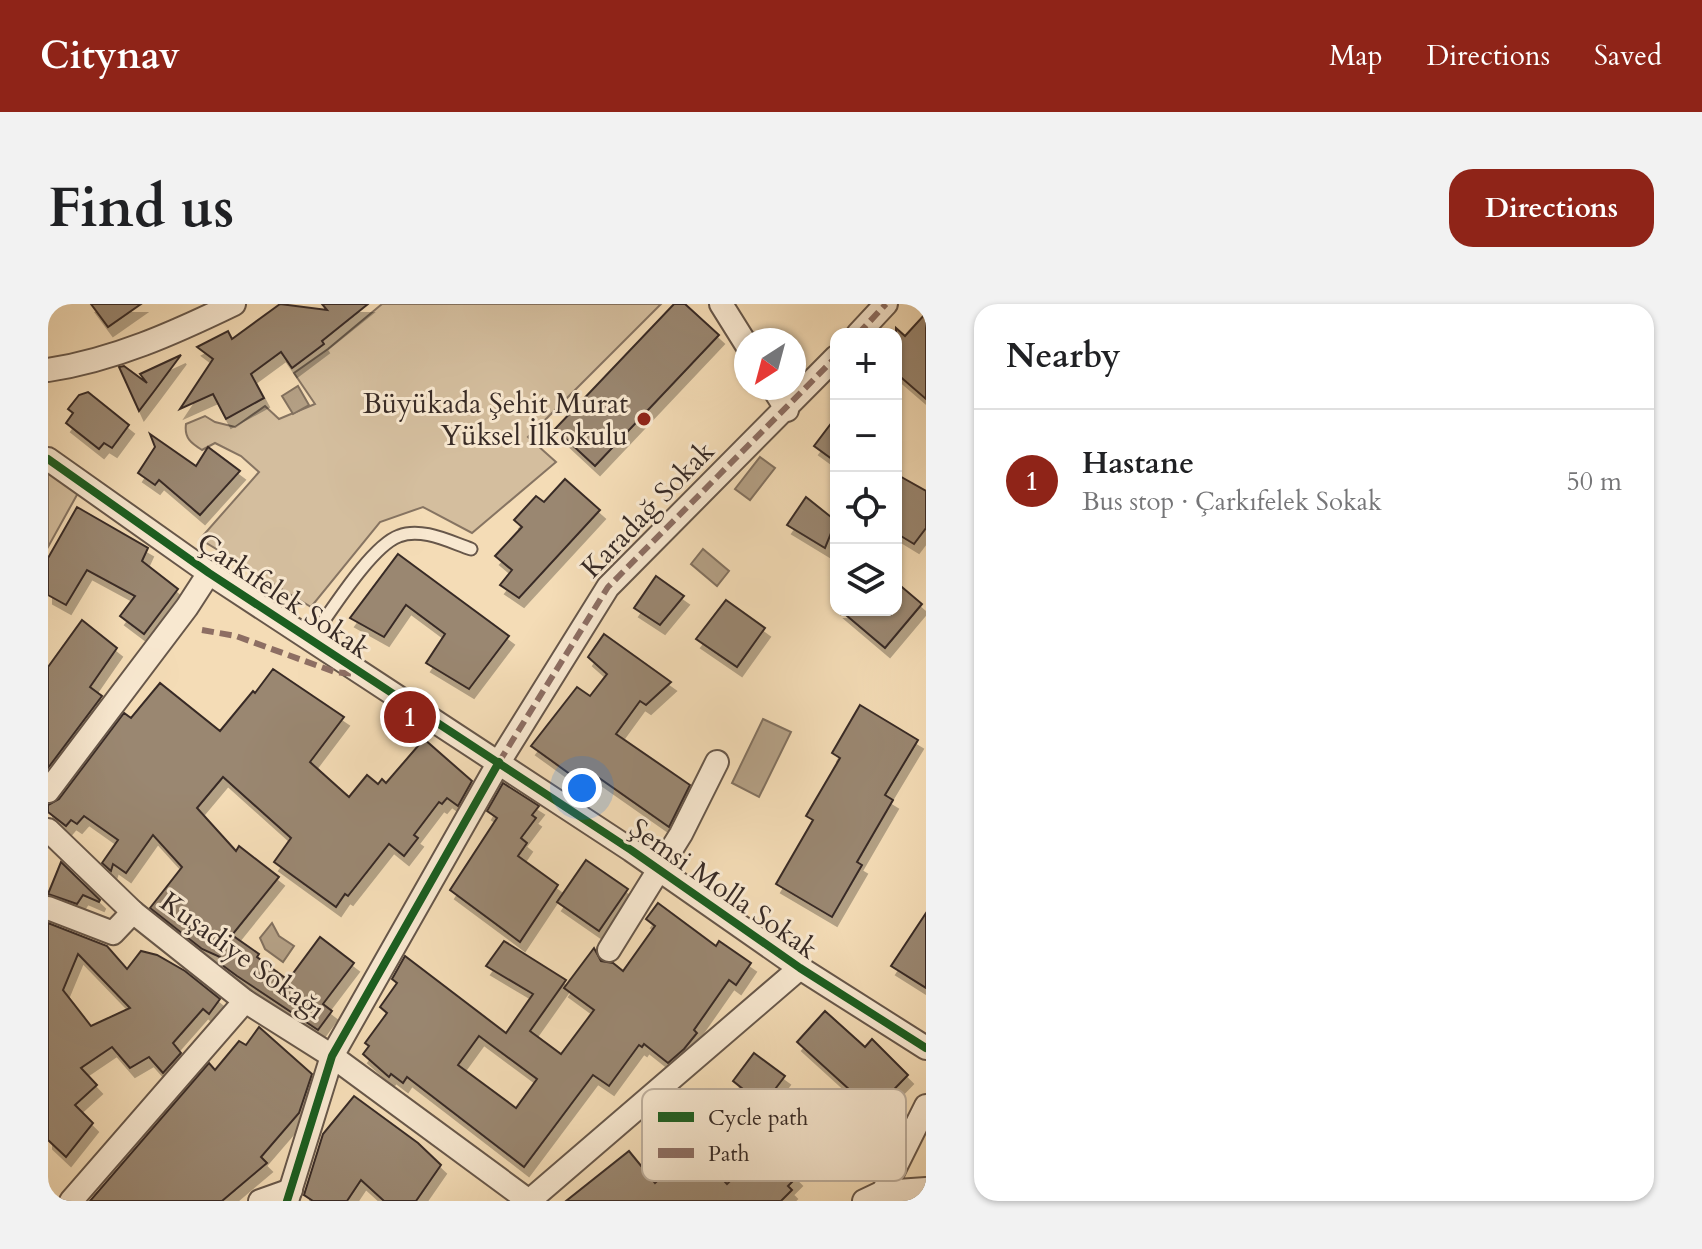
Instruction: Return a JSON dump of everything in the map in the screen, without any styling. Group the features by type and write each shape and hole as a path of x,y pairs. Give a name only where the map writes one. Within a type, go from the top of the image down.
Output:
{"street":[{"path":"48,370 87,364 179,331 234,304"},
{"path":"721,304 736,328"},
{"path":"864,328 886,304"},
{"name":"Karadağ Sokak","path":"289,1196 332,1056 499,762 608,587 830,363"},
{"path":"781,400 787,410"},
{"name":"Çarkıfelek Sokak","path":"48,459 209,573 499,762"},
{"path":"48,791 187,607 209,573"},
{"name":"Şemsi Molla Sokak","path":"499,762 800,968 926,1048"},
{"path":"609,950 681,834 717,762"},
{"name":"Kuşadiye Sokağı","path":"48,830 133,912 245,1001 332,1056 529,1201"},
{"path":"48,908 113,933 133,912"},
{"path":"659,1089 800,968"},
{"path":"71,1201 245,1001"},
{"path":"529,1201 642,1104"},
{"path":"906,1140 926,1106"},
{"path":"873,1197 926,1189"},
{"path":"260,1201 289,1196"}],"lane":[{"path":"311,639 369,560 400,535 428,534 471,549"}],"shaded area":[{"path":"382,304 661,304 528,437 556,462 472,533 423,507 380,522 311,607 200,539 259,472 241,456 215,443 202,450 187,437 186,424 205,416 235,427 265,406 279,419 315,404 294,373"},
{"path":"298,386 309,405 293,414 282,396"},
{"path":"760,457 775,468 750,500 735,489"},
{"path":"48,473 78,493 48,547"},
{"path":"703,549 729,571 717,586 691,564"},
{"path":"763,719 791,732 759,797 732,783"},
{"path":"272,923 279,936 294,946 283,962 265,949 260,938"}],"building":[{"path":"91,304 141,304 108,327"},
{"path":"280,304 327,310 322,304 368,304 292,368 281,352 251,374 264,398 226,419 213,394 180,409 213,359 197,347 228,331 232,339"},
{"path":"674,304 685,304 719,335 595,466 555,429"},
{"path":"926,313 926,399 902,378 902,333 905,336"},
{"path":"181,355 139,411 119,367 124,366 147,383 140,374"},
{"path":"88,392 129,425 112,448 104,443 99,449 66,423 73,413 68,409 79,395"},
{"path":"830,425 830,458 814,446"},
{"path":"150,434 196,466 208,447 240,471 200,515 159,480 155,485 138,473 155,447"},
{"path":"902,477 926,491 926,528 914,544 902,537"},
{"path":"565,479 600,510 519,598 500,585 512,570 495,556 522,527 514,520 536,496 544,502"},
{"path":"806,497 830,516 830,536 825,548 787,525"},
{"path":"77,507 148,548 142,561 178,589 144,634 120,616 135,596 87,570 66,605 48,595 48,558"},
{"path":"398,554 509,636 469,689 426,663 445,634 406,605 384,637 350,618"},
{"path":"656,576 684,596 660,625 634,608"},
{"path":"902,587 922,604 885,648 847,616 902,616"},
{"path":"726,600 765,628 737,667 696,639"},
{"path":"82,620 117,648 90,687 102,696 48,768 48,667"},
{"path":"604,634 671,682 646,705 640,701 616,734 690,785 669,827 589,771 581,782 531,746 577,687 590,696 607,674 588,657"},
{"path":"273,669 344,717 310,762 349,797 367,775 378,784 382,779 386,783 424,739 472,781 458,806 447,798 442,804 439,802 414,835 418,838 404,856 389,844 336,907 274,862 291,838 223,777 197,808 236,851 239,846 279,877 232,935 288,980 320,937 354,963 323,1004 332,1011 318,1030 237,976 218,962 220,957 202,949 150,908 182,867 153,835 126,873 113,864 111,871 102,863 118,840 84,816 77,824 71,820 66,826 48,812 48,805 59,799 124,713 131,718 160,683 220,731"},
{"path":"860,705 918,740 885,795 893,800 857,862 862,865 832,917 776,884 813,820 806,816 840,758 832,753"},
{"path":"503,783 539,806 532,815 536,818 521,838 527,843 518,856 558,885 520,942 450,890 497,818 487,811"},
{"path":"586,860 628,889 599,931 557,902"},
{"path":"61,862 99,902 83,895 77,904 48,894"},
{"path":"658,903 716,946 719,941 751,963 736,985 729,980 694,1030 697,1033 668,1063 644,1044 642,1047 639,1045 609,1086 593,1075 524,1167 407,1077 403,1083 391,1074 389,1077 363,1054 369,1046 365,1043 387,1013 380,1007 397,983 392,979 405,956 506,1033 533,994 486,966 504,941 566,980 530,1031 561,1054 594,1010 564,988 594,948 601,961 613,963 623,971 655,926 646,919","holes":["479,1036 537,1079 516,1108 458,1065"]},
{"path":"926,913 926,988 891,966"},
{"path":"48,923 107,946 127,969 141,951 157,955 185,971 220,999 209,1014 203,1009 173,1043 181,1053 163,1073 149,1057 130,1068 112,1047 81,1068 97,1085 75,1105 93,1123 66,1157 48,1140","holes":["78,954 130,1008 91,1026 63,990"]},
{"path":"825,1011 865,1047 872,1039 908,1075 894,1089 849,1089 797,1042"},
{"path":"259,1027 312,1074 299,1113 261,1157 267,1163 222,1201 90,1201 209,1063 215,1070 239,1041 246,1045"},
{"path":"754,1053 785,1076 775,1089 743,1089 733,1081"},
{"path":"354,1096 418,1143 441,1165 416,1201 384,1201 361,1180 347,1201 313,1201 304,1195 323,1134"},
{"path":"629,1151 642,1167 642,1181 724,1181 727,1184 730,1181 793,1181 788,1186 792,1190 781,1201 566,1201"}],"marked path":[{"path":"864,328 886,304"},
{"path":"499,762 608,587 830,363"},
{"path":"202,630 236,636 335,672 355,674"}],"cycle path":[{"path":"48,459 209,573 631,850 800,968 926,1048"},
{"path":"287,1201 332,1056 499,762"}],"place":[{"name":"Büyükada Şehit Murat Yüksel İlkokulu","path":"644,419"},
{"name":"Hastane","path":"410,717"}]}
